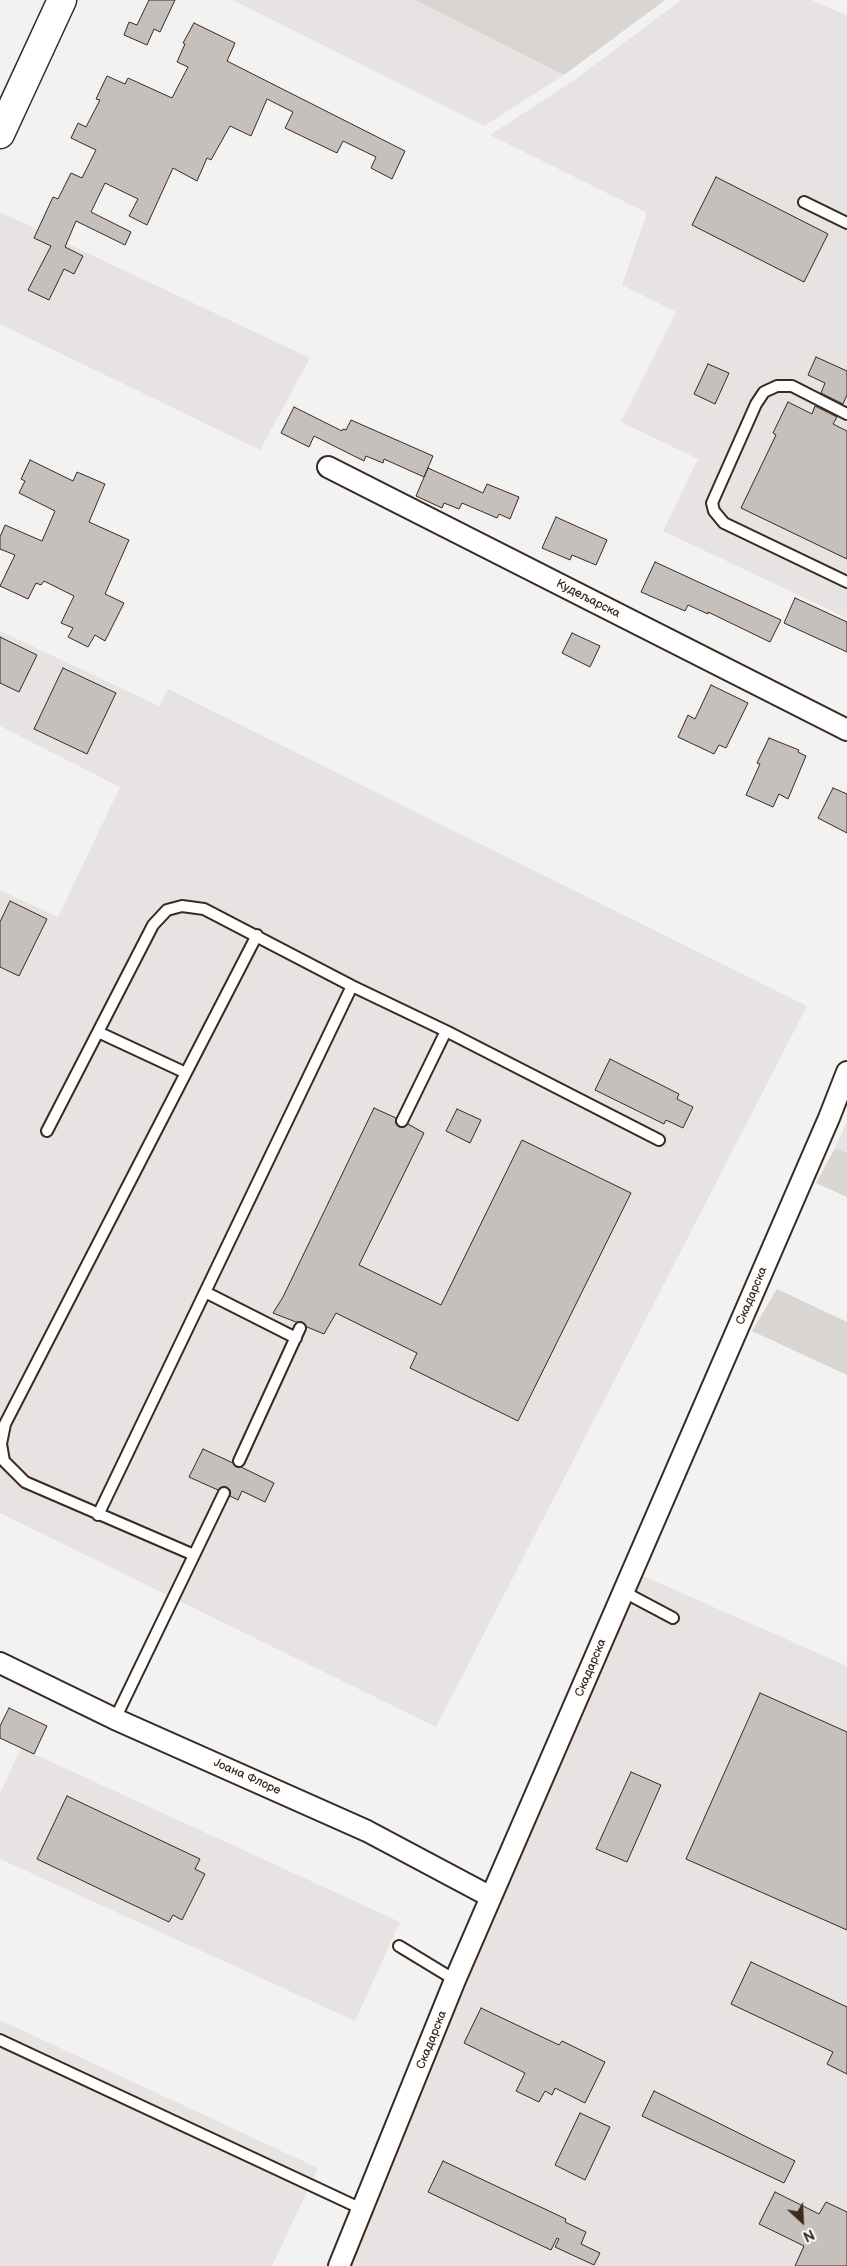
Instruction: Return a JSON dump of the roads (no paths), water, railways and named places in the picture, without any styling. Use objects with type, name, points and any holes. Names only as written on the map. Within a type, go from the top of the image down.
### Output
[{"type":"main road","points":[[0,134],[62,0]]},
{"type":"street","name":"Кудељарска","points":[[328,467],[847,730]]},
{"type":"street","name":"Скадарска","points":[[339,2266],[364,2210],[456,1980],[826,1127],[847,1072]]},
{"type":"street","name":"Јоана Флоре","points":[[0,1663],[116,1719],[367,1831],[491,1898]]},
{"type":"lane","points":[[804,202],[847,223]]},
{"type":"lane","points":[[847,414],[792,386],[777,386],[764,392],[756,404],[712,502],[714,511],[724,522],[847,582]]},
{"type":"lane","points":[[47,1131],[153,925],[167,910],[182,906],[204,909],[352,986],[446,1031],[659,1140]]},
{"type":"lane","points":[[194,1555],[25,1482],[4,1461],[1,1444],[5,1424],[257,935]]},
{"type":"lane","points":[[98,1515],[352,986]]},
{"type":"lane","points":[[402,1121],[446,1031]]},
{"type":"lane","points":[[98,1032],[186,1073]]},
{"type":"lane","points":[[205,1292],[296,1338]]},
{"type":"lane","points":[[239,1461],[300,1328]]},
{"type":"lane","points":[[116,1719],[224,1493]]},
{"type":"lane","points":[[624,1592],[673,1618]]},
{"type":"lane","points":[[399,1946],[456,1980]]},
{"type":"lane","points":[[0,2040],[364,2210]]}]
